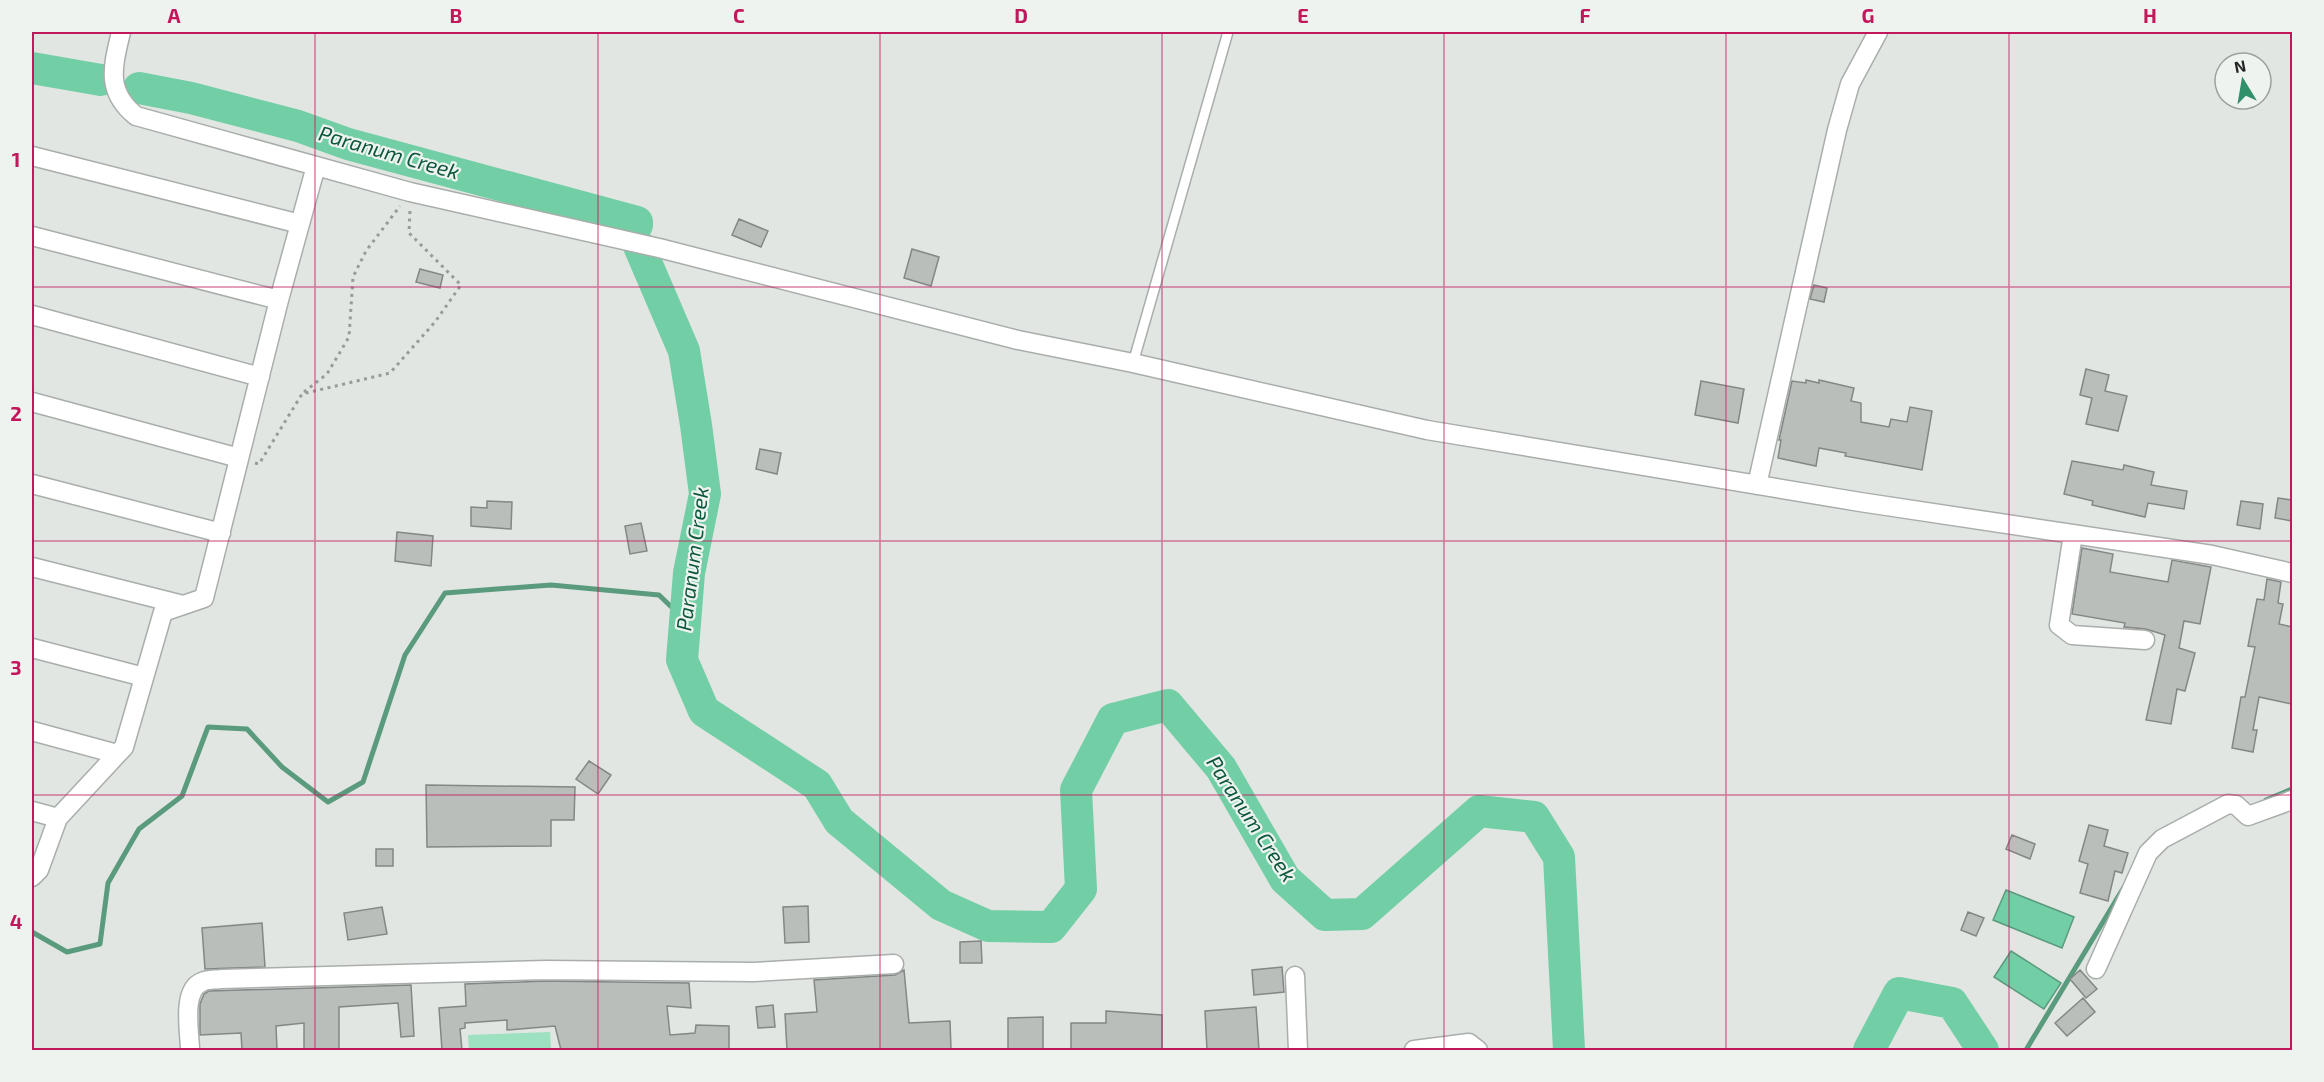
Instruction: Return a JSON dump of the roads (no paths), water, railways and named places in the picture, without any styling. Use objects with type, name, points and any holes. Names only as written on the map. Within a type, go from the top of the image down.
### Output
[{"type":"street","points":[[121,32],[113,67],[116,90],[123,106],[136,116],[410,192],[659,248],[1018,340],[1133,363],[1427,430],[1757,485],[2212,555],[2292,573]]},
{"type":"street","points":[[1757,485],[1837,130],[1850,84],[1878,32]]},
{"type":"street","points":[[32,156],[300,224]]},
{"type":"street","points":[[32,877],[39,870],[58,818],[124,747],[163,612],[204,598],[279,300],[316,166]]},
{"type":"street","points":[[32,236],[279,300]]},
{"type":"street","points":[[32,315],[261,377]]},
{"type":"street","points":[[32,402],[239,458]]},
{"type":"street","points":[[32,484],[221,533]]},
{"type":"street","points":[[2073,534],[2060,625],[2072,635],[2145,640]]},
{"type":"street","points":[[32,567],[183,605]]},
{"type":"street","points":[[32,648],[144,677]]},
{"type":"street","points":[[32,731],[117,754]]},
{"type":"street","points":[[2096,969],[2148,853],[2162,838],[2228,804],[2236,805],[2248,816],[2292,800]]},
{"type":"street","points":[[32,811],[58,818]]},
{"type":"street","points":[[190,1050],[190,998],[193,988],[202,982],[221,979],[546,970],[754,972],[894,964]]},
{"type":"street","points":[[1295,976],[1298,1050]]},
{"type":"street","points":[[1414,1050],[1469,1043],[1478,1050]]},
{"type":"lane","points":[[1133,363],[1228,32]]},
{"type":"waterway","name":"Paranum Creek","points":[[32,68],[101,80]]},
{"type":"waterway","name":"Paranum Creek","points":[[139,88],[191,98],[298,126],[348,144],[637,222],[637,225]]},
{"type":"waterway","name":"Paranum Creek","points":[[639,246],[684,351],[696,425],[705,494],[689,573],[682,660],[704,711],[817,785],[839,821],[941,905],[988,926],[1051,927],[1081,889],[1076,790],[1113,719],[1168,705],[1221,768],[1285,879],[1325,915],[1362,914],[1479,811],[1534,817],[1559,857],[1569,1050]]},
{"type":"waterway","points":[[32,932],[67,952],[100,944],[108,883],[139,829],[182,796],[208,727],[247,729],[282,767],[328,802],[363,782],[405,655],[445,593],[551,585],[659,595],[685,620]]},
{"type":"waterway","points":[[2266,800],[2292,789]]},
{"type":"waterway","points":[[2026,1050],[2124,887]]},
{"type":"waterway","name":"Paranum Creek","points":[[1869,1050],[1899,993],[1952,1003],[1983,1050]]}]
